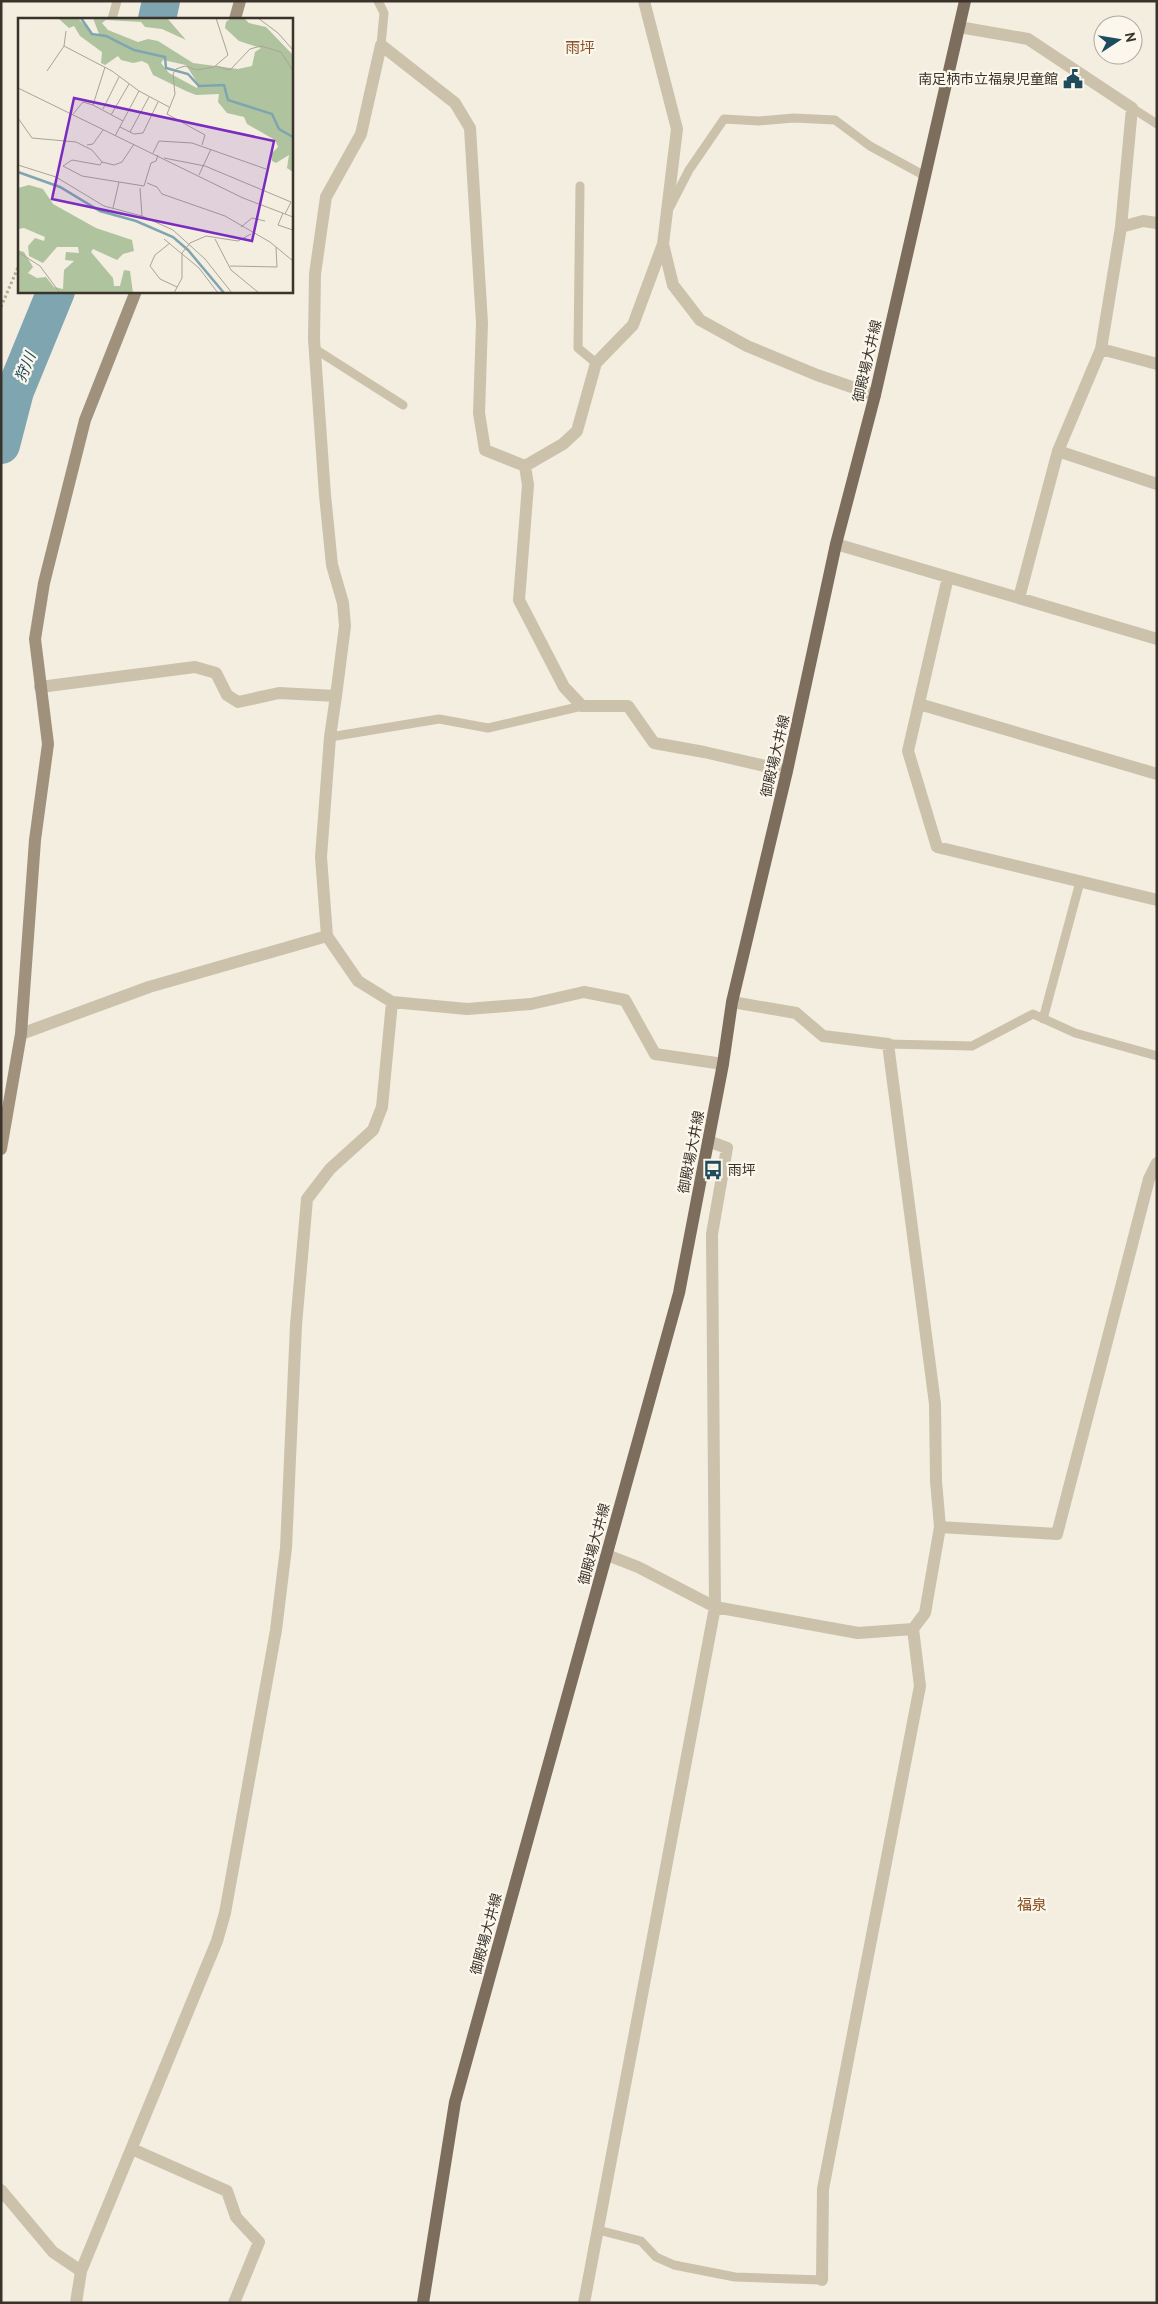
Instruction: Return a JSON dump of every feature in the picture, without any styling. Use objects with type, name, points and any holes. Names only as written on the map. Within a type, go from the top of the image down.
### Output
[{"type":"main road","name":"御殿場大井線","points":[[423,2303],[455,2102],[679,1293],[723,1064],[732,1002],[787,772],[836,544],[875,395],[964,1]]},
{"type":"street","points":[[235,18],[240,1]]},
{"type":"street","points":[[525,466],[562,444],[577,431],[596,363],[633,325],[663,244],[677,129],[644,1]]},
{"type":"street","points":[[959,27],[1028,39],[1132,108],[1121,227],[1101,349],[1058,451],[1019,598]]},
{"type":"street","points":[[525,466],[486,450],[479,413],[482,323],[470,128],[455,103],[381,45],[361,134],[326,197],[315,274],[315,349],[332,565],[343,603],[345,626],[330,736],[321,857],[327,936],[358,981],[392,1002],[467,1009],[531,1004],[584,992],[625,1000],[655,1054],[723,1064]]},
{"type":"street","points":[[1121,227],[1143,221],[1157,223]]},
{"type":"street","points":[[663,244],[673,285],[700,320],[747,346],[818,375],[875,395]]},
{"type":"street","points":[[1,1149],[21,1034],[35,840],[48,744],[35,639],[44,584],[61,508],[85,420],[136,292]]},
{"type":"street","points":[[1101,349],[1157,364]]},
{"type":"street","points":[[1058,451],[1157,484]]},
{"type":"street","points":[[525,466],[528,484],[519,600],[564,687],[582,706],[628,706],[654,743],[704,752],[787,772]]},
{"type":"street","points":[[836,544],[1157,639]]},
{"type":"street","points":[[948,577],[908,751],[937,847],[1157,900]]},
{"type":"street","points":[[40,687],[195,667],[216,674],[227,695],[238,702],[279,693],[336,696]]},
{"type":"street","points":[[919,704],[1157,774]]},
{"type":"street","points":[[21,1034],[149,987],[327,936]]},
{"type":"street","points":[[76,2303],[82,2271],[217,1941],[225,1913],[276,1630],[286,1548],[296,1325],[307,1199],[330,1169],[373,1130],[382,1107],[392,1002]]},
{"type":"street","points":[[732,1002],[796,1013],[823,1036],[888,1044],[936,1404],[936,1481],[940,1527],[925,1614],[913,1629],[920,1686],[823,2189],[822,2280]]},
{"type":"street","points":[[584,2303],[715,1607],[712,1234],[727,1148],[708,1141]]},
{"type":"street","points":[[940,1527],[1057,1534],[1149,1179],[1157,1163]]},
{"type":"street","points":[[607,1555],[638,1567],[715,1607],[858,1632],[913,1629]]},
{"type":"street","points":[[132,2149],[227,2191],[236,2217],[259,2242],[234,2303]]},
{"type":"street","points":[[1,2190],[53,2252],[82,2271]]},
{"type":"lane","points":[[112,18],[117,1]]},
{"type":"lane","points":[[378,1],[384,13],[381,45]]},
{"type":"lane","points":[[1132,108],[1157,124]]},
{"type":"lane","points":[[667,213],[688,170],[724,119],[758,121],[794,118],[835,120],[870,146],[925,176]]},
{"type":"lane","points":[[580,186],[578,348],[596,363]]},
{"type":"lane","points":[[315,349],[403,405]]},
{"type":"lane","points":[[330,736],[439,720],[488,728],[582,706]]},
{"type":"lane","points":[[1043,1018],[1080,882]]},
{"type":"lane","points":[[888,1044],[972,1046],[1033,1014],[1075,1033],[1157,1056]]},
{"type":"lane","points":[[598,2230],[641,2241],[656,2257],[674,2265],[735,2276],[822,2280]]},
{"type":"path","points":[[1,307],[18,267]]},
{"type":"waterway","name":"狩川","points":[[157,18],[161,1]]},
{"type":"waterway","name":"狩川","points":[[1,445],[15,391],[56,292]]},
{"type":"place","name":"南足柄市立福泉児童館","points":[[1073,79]]},
{"type":"place","name":"雨坪","points":[[713,1170]]},
{"type":"district","name":"雨坪","points":[[580,47]]},
{"type":"district","name":"福泉","points":[[1032,1904]]}]
